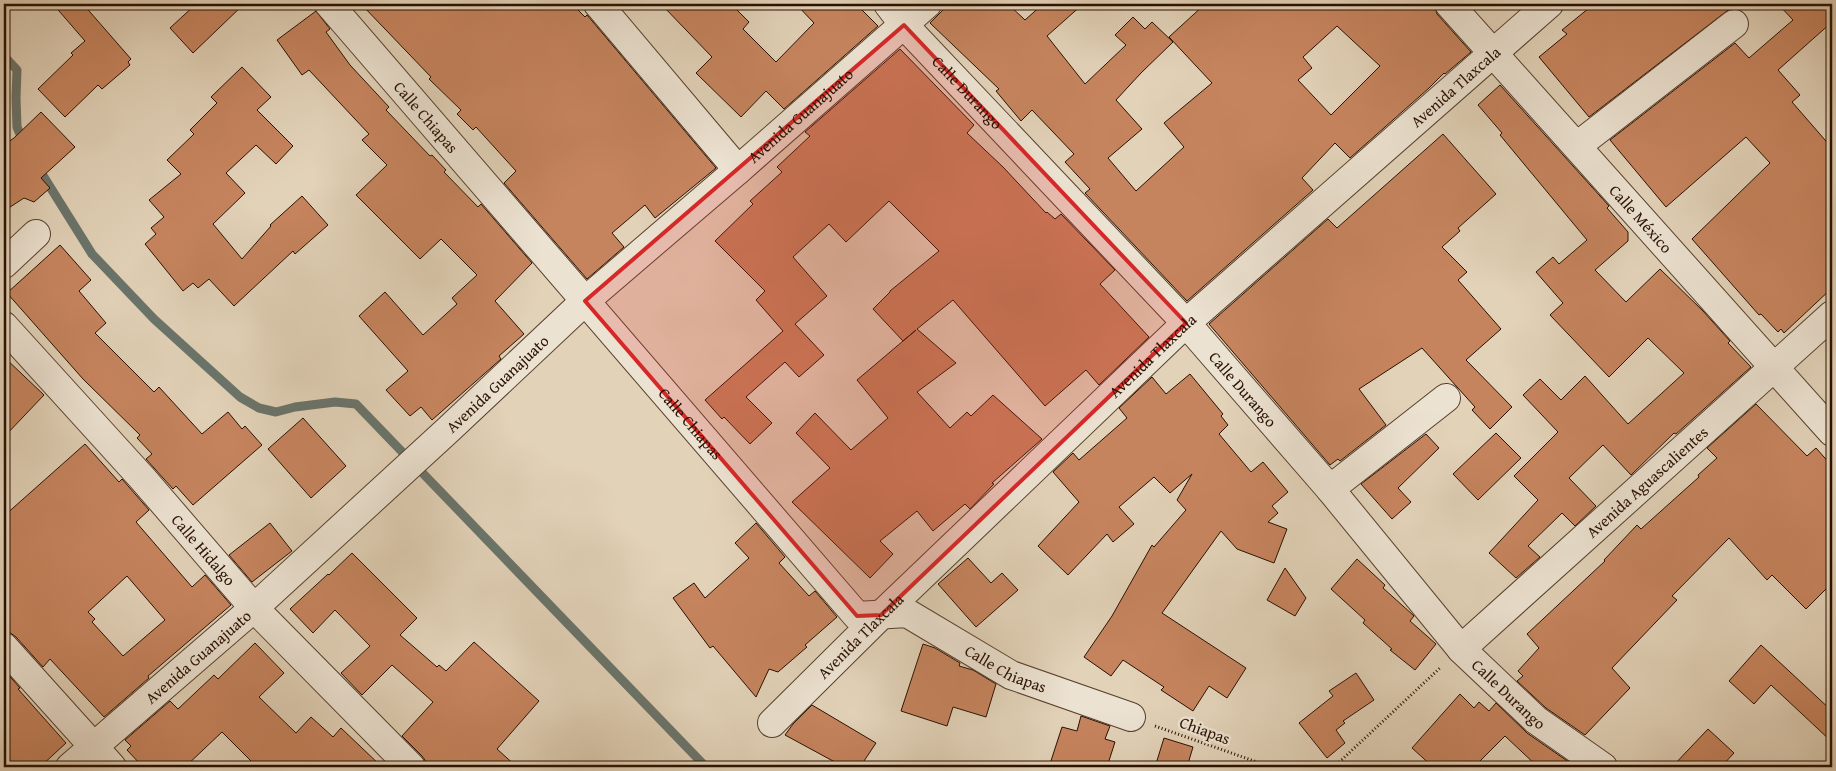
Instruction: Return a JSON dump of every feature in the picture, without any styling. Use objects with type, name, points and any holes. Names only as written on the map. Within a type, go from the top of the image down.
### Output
[{"type":"street","name":"Calle Chiapas","points":[[329,4],[857,616],[907,613],[1011,675],[1131,717]]},
{"type":"street","points":[[598,4],[738,170]]},
{"type":"street","name":"Avenida Guanajuato","points":[[70,767],[254,608],[585,301],[738,170],[896,14],[927,4]]},
{"type":"street","name":"Calle México","points":[[1450,4],[1832,432]]},
{"type":"street","name":"Avenida Tlaxcala","points":[[772,723],[881,615],[1186,323],[1549,4]]},
{"type":"street","name":"Calle Durango","points":[[896,14],[1186,323],[1330,489],[1461,649],[1536,720],[1603,767]]},
{"type":"street","points":[[1577,146],[1734,24]]},
{"type":"street","points":[[4,264],[36,234]]},
{"type":"street","name":"Avenida Aguascalientes","points":[[1461,649],[1773,366],[1832,315]]},
{"type":"street","name":"Calle Hidalgo","points":[[4,326],[142,479],[254,608],[411,767]]},
{"type":"street","points":[[1330,489],[1446,398]]},
{"type":"street","points":[[4,647],[112,767]]},
{"type":"path","points":[[1334,767],[1424,682]]},
{"type":"path","name":"Chiapas","points":[[1131,717],[1271,767]]},
{"type":"highlighted area","points":[[904,25],[1186,323],[881,615],[857,616],[585,301]]},
{"type":"building","points":[[53,4],[83,4],[131,59],[128,62],[130,65],[102,89],[98,85],[65,117],[38,89],[73,55],[71,53],[85,41]]},
{"type":"building","points":[[196,4],[244,4],[193,53],[170,28]]},
{"type":"building","points":[[361,4],[572,4],[585,17],[587,15],[716,168],[655,218],[645,205],[612,233],[624,247],[587,279],[504,183],[516,171],[476,127],[473,130],[457,114],[461,110],[429,79],[431,77]]},
{"type":"building","points":[[661,4],[731,4],[749,22],[743,29],[776,62],[814,23],[796,4],[856,4],[878,26],[784,109],[766,91],[741,117],[696,73],[712,57]]},
{"type":"building","points":[[949,4],[1008,4],[1025,20],[1043,4],[1083,4],[1047,36],[1085,84],[1126,45],[1115,35],[1133,17],[1145,29],[1152,22],[1173,42],[1116,100],[1142,129],[1108,158],[1136,191],[1184,147],[1164,123],[1212,83],[1169,37],[1205,4],[1434,4],[1437,14],[1471,52],[1444,73],[1350,158],[1335,143],[1302,178],[1313,190],[1187,301],[1085,193],[1090,189],[1065,162],[1074,154],[1032,110],[1021,121],[996,91],[999,89],[930,23]],"holes":[[[1337,26],[1380,66],[1331,115],[1298,80],[1312,68],[1303,57]]]},
{"type":"building","points":[[1594,4],[1736,4],[1589,117],[1539,57],[1567,34],[1562,30]]},
{"type":"building","points":[[1778,4],[1832,4],[1832,22],[1778,70],[1800,95],[1792,102],[1832,148],[1832,288],[1784,333],[1781,329],[1778,332],[1761,314],[1759,315],[1692,239],[1770,163],[1746,137],[1666,207],[1610,140],[1735,43],[1749,58],[1793,20]]},
{"type":"building","points":[[316,11],[330,29],[326,32],[350,65],[389,107],[386,110],[430,156],[432,155],[446,170],[444,172],[478,207],[481,204],[532,263],[495,301],[524,334],[499,356],[501,359],[432,420],[421,407],[410,416],[386,390],[408,371],[359,316],[385,292],[423,335],[457,304],[452,298],[477,275],[441,239],[420,259],[356,195],[387,165],[362,140],[369,134],[309,70],[302,75],[277,40]]},
{"type":"building","points":[[900,49],[974,125],[967,133],[1003,167],[1046,213],[1055,219],[1061,214],[1115,270],[1100,284],[1149,337],[1099,385],[1086,370],[1045,406],[953,300],[917,329],[956,363],[917,392],[950,428],[967,412],[971,416],[993,395],[1042,439],[992,483],[994,484],[970,509],[965,504],[933,531],[917,511],[880,541],[893,554],[870,578],[792,502],[830,468],[796,433],[815,413],[851,450],[888,418],[857,380],[916,330],[903,341],[873,309],[890,291],[939,251],[889,201],[846,242],[829,224],[793,257],[827,296],[795,324],[824,355],[799,377],[785,362],[746,397],[772,423],[750,444],[724,417],[722,419],[705,400],[783,331],[756,300],[765,291],[715,241],[753,204],[750,201],[782,172],[777,167],[810,136],[805,132]]},
{"type":"building","points":[[242,67],[271,97],[257,110],[293,146],[276,164],[256,145],[226,173],[245,193],[213,224],[242,259],[270,225],[302,196],[328,225],[295,254],[293,251],[234,306],[209,279],[198,288],[193,283],[183,291],[145,244],[156,234],[151,228],[164,217],[149,200],[181,174],[167,160],[194,134],[190,130],[217,103],[211,97]]},
{"type":"building","points":[[1500,85],[1609,206],[1607,208],[1628,232],[1628,241],[1595,270],[1626,302],[1660,269],[1703,311],[1730,341],[1728,343],[1751,367],[1676,434],[1674,433],[1631,475],[1603,445],[1569,478],[1596,506],[1575,526],[1562,513],[1528,546],[1540,557],[1516,578],[1489,553],[1538,500],[1514,476],[1558,432],[1523,395],[1540,379],[1561,400],[1585,376],[1628,424],[1684,373],[1648,338],[1609,377],[1550,315],[1563,303],[1536,272],[1553,257],[1559,264],[1587,240],[1500,135],[1502,133],[1478,105]]},
{"type":"building","points":[[41,112],[75,147],[41,178],[50,188],[34,202],[24,198],[4,211],[4,145]]},
{"type":"building","points":[[1443,134],[1496,194],[1458,228],[1460,231],[1442,247],[1467,272],[1458,280],[1501,329],[1466,360],[1512,407],[1490,429],[1472,410],[1475,407],[1422,348],[1359,389],[1386,425],[1340,461],[1338,459],[1330,465],[1209,324],[1328,219],[1337,228]]},
{"type":"building","points":[[60,245],[91,280],[79,291],[106,323],[95,333],[154,392],[159,387],[202,434],[228,412],[242,429],[245,426],[262,445],[193,505],[176,486],[173,489],[146,459],[152,454],[137,438],[140,435],[83,379],[7,293]]},
{"type":"building","points":[[4,357],[44,395],[4,437]]},
{"type":"building","points":[[1190,374],[1223,414],[1221,416],[1228,425],[1219,434],[1251,472],[1263,462],[1288,492],[1272,506],[1278,513],[1268,522],[1287,529],[1274,563],[1237,549],[1221,531],[1162,613],[1246,668],[1227,698],[1209,686],[1193,711],[1161,690],[1164,687],[1123,660],[1111,676],[1084,657],[1112,616],[1152,545],[1154,547],[1186,510],[1177,500],[1192,474],[1170,493],[1154,477],[1119,507],[1134,524],[1113,542],[1107,534],[1068,575],[1038,546],[1079,502],[1053,472],[1073,453],[1079,460],[1127,418],[1119,408],[1152,377],[1166,394]]},
{"type":"building","points":[[1756,404],[1807,456],[1816,448],[1832,466],[1832,583],[1806,609],[1772,575],[1767,580],[1729,538],[1672,596],[1677,600],[1612,668],[1630,688],[1585,735],[1546,708],[1517,681],[1523,676],[1518,671],[1539,648],[1527,634],[1605,561],[1637,525],[1641,529],[1699,477],[1698,475],[1717,458],[1707,448]]},
{"type":"building","points":[[303,418],[346,466],[311,498],[268,449]]},
{"type":"building","points":[[1496,433],[1521,458],[1478,500],[1453,474]]},
{"type":"building","points":[[1426,434],[1439,448],[1398,488],[1411,502],[1392,519],[1361,484]]},
{"type":"building","points":[[85,444],[119,482],[122,479],[149,510],[136,522],[192,587],[205,575],[231,605],[148,676],[149,678],[104,717],[50,659],[43,667],[16,637],[9,632],[4,632],[4,516]],"holes":[[[127,576],[165,620],[123,656],[92,622],[95,619],[88,612]]]},
{"type":"building","points":[[270,523],[292,551],[252,582],[229,555]]},
{"type":"building","points":[[756,523],[785,557],[779,563],[809,596],[815,591],[837,617],[778,672],[769,669],[756,697],[713,646],[710,648],[673,598],[694,583],[705,598],[749,558],[735,543]]},
{"type":"building","points":[[352,553],[417,618],[400,635],[437,667],[439,665],[446,671],[474,642],[539,701],[497,749],[517,767],[430,767],[402,736],[433,702],[392,665],[362,695],[341,673],[370,646],[335,610],[313,633],[290,609]]},
{"type":"building","points":[[968,558],[991,583],[1002,573],[1018,590],[976,627],[938,584]]},
{"type":"building","points":[[1357,559],[1385,585],[1383,588],[1414,616],[1410,621],[1436,644],[1415,670],[1390,650],[1392,649],[1363,623],[1365,620],[1331,589]]},
{"type":"building","points":[[1285,568],[1306,598],[1295,616],[1267,600]]},
{"type":"building","points":[[255,643],[284,673],[259,697],[296,733],[311,717],[333,737],[341,728],[382,767],[257,767],[222,732],[185,767],[143,767],[127,750],[131,746],[125,740],[170,701],[178,709],[214,675],[218,679]]},
{"type":"building","points":[[923,644],[935,648],[960,663],[959,666],[973,670],[996,684],[986,717],[953,707],[947,726],[901,711]]},
{"type":"building","points":[[1761,645],[1832,711],[1832,742],[1771,685],[1754,704],[1729,681]]},
{"type":"building","points":[[4,670],[20,688],[18,689],[66,743],[40,767],[4,767]]},
{"type":"building","points":[[1356,673],[1374,700],[1343,721],[1345,723],[1336,730],[1345,743],[1327,758],[1299,723],[1333,696],[1329,691]]},
{"type":"building","points":[[1460,694],[1474,708],[1479,702],[1489,711],[1496,703],[1527,733],[1576,767],[1538,767],[1505,736],[1474,767],[1433,767],[1412,748]]},
{"type":"building","points":[[812,705],[876,743],[860,767],[844,767],[785,735]]},
{"type":"building","points":[[1081,716],[1110,726],[1105,739],[1115,742],[1107,767],[1049,767],[1062,727],[1077,731]]},
{"type":"building","points":[[1708,729],[1734,753],[1721,767],[1672,767]]},
{"type":"building","points":[[1164,738],[1193,747],[1187,767],[1155,767]]},
{"type":"waterway","points":[[4,56],[17,70],[17,127],[24,144]]},
{"type":"waterway","points":[[37,166],[92,254],[154,319],[240,397],[259,408],[276,412],[295,407],[335,402],[356,404],[706,767]]}]
